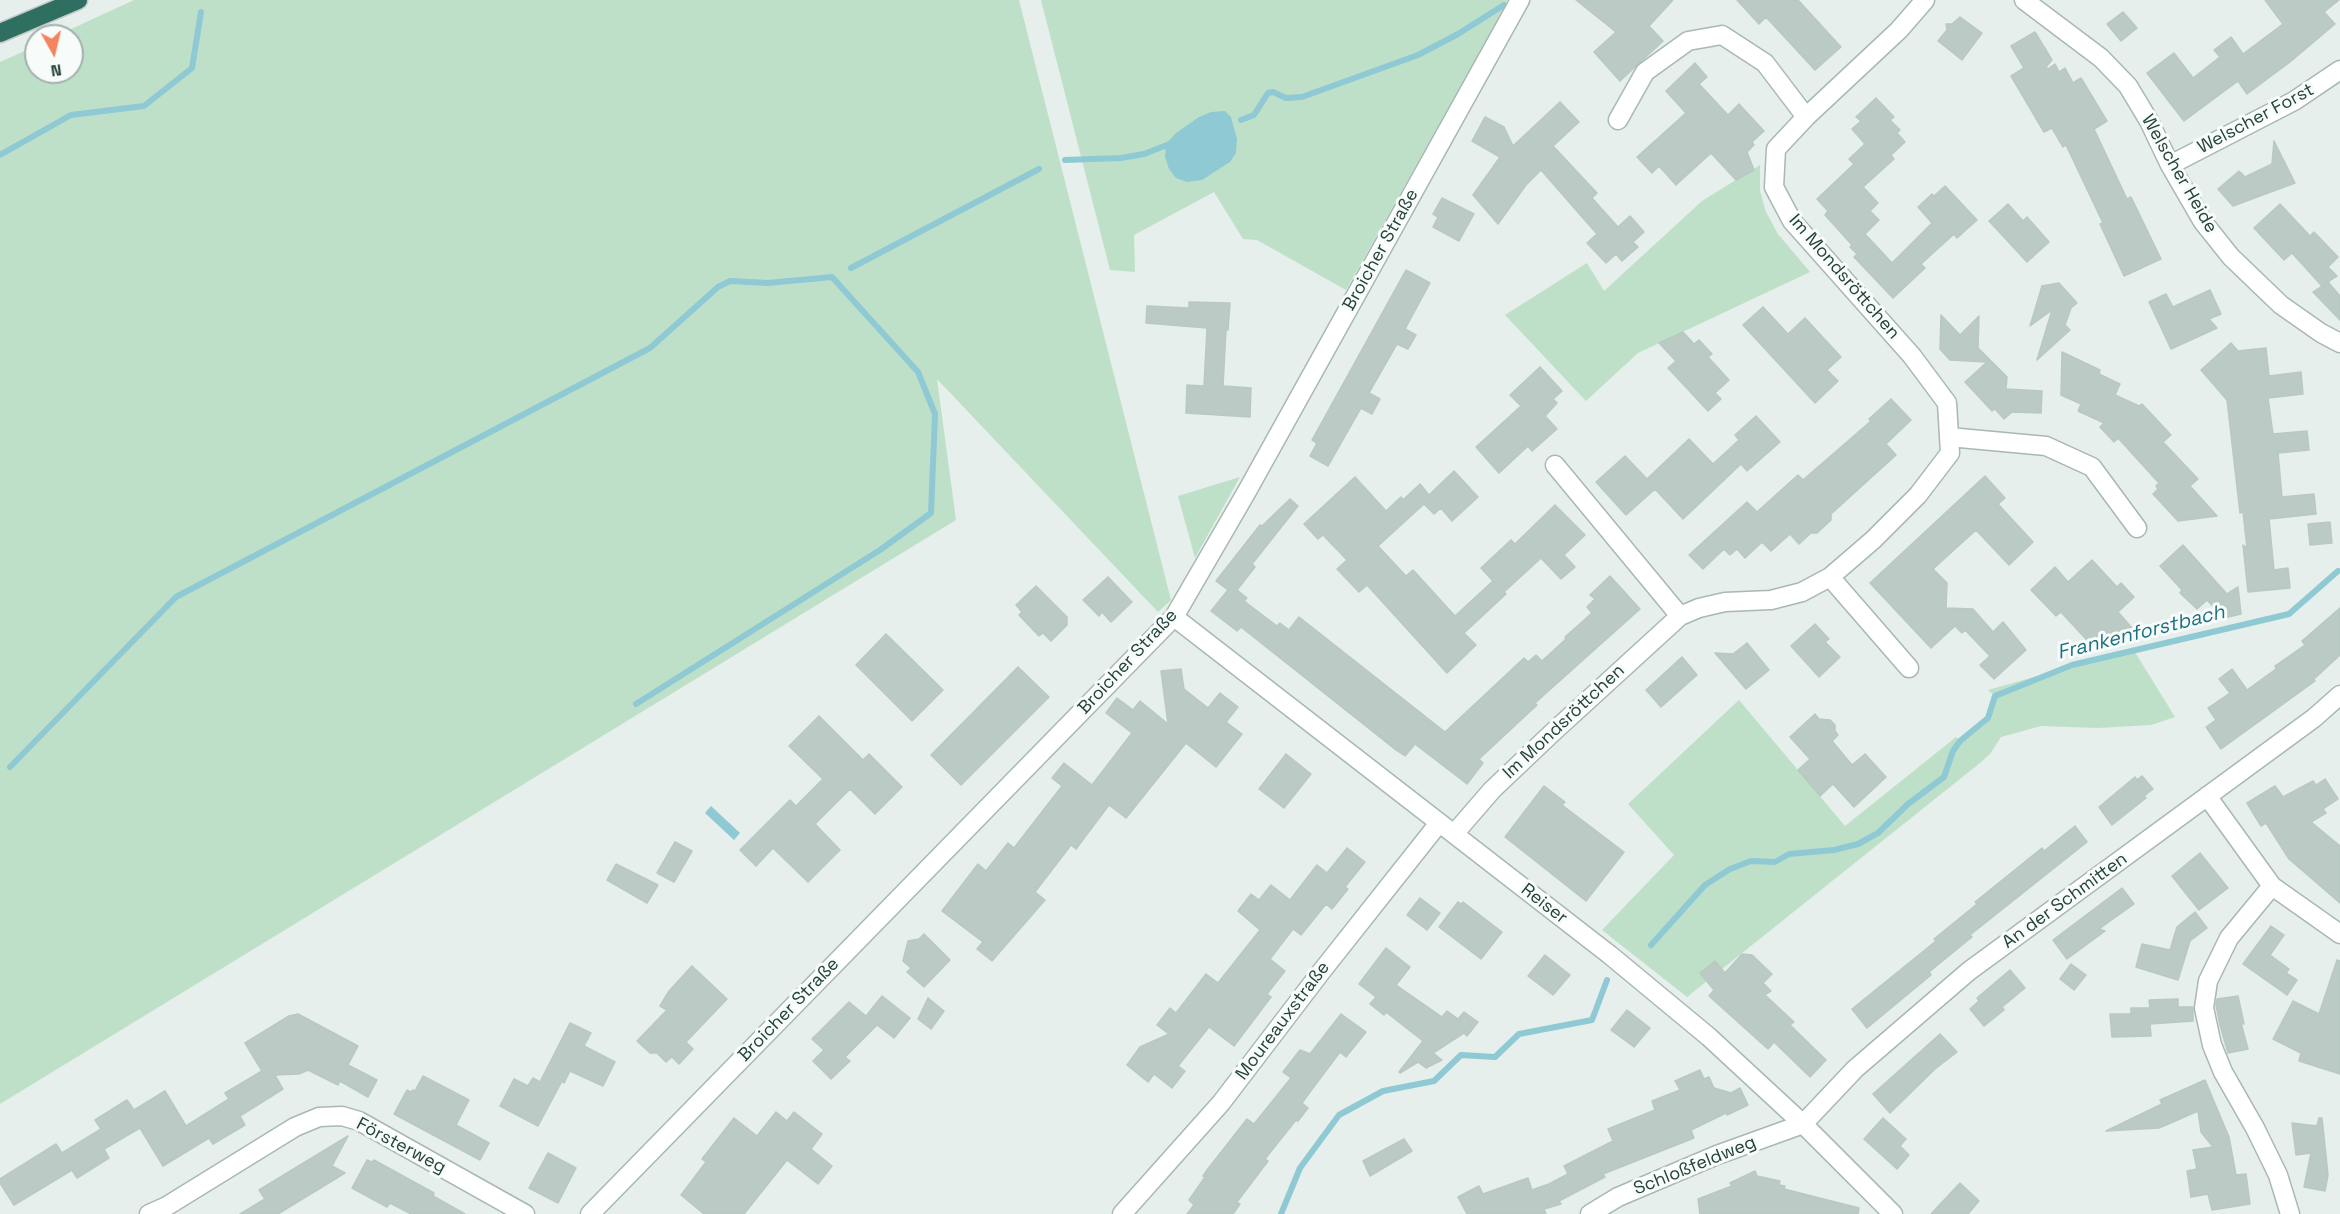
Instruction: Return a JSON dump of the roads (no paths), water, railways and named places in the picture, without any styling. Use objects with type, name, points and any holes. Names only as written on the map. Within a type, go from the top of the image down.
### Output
[{"type":"highway","points":[[0,33],[78,0]]},
{"type":"street","name":"Broicher Straße","points":[[590,1214],[1174,617],[1520,0]]},
{"type":"street","name":"Im Mondsröttchen","points":[[1454,834],[1492,790],[1680,616],[1699,608],[1725,602],[1771,600],[1802,592],[1830,577],[1873,540],[1918,495],[1950,453],[1947,403],[1912,356],[1792,221],[1774,187],[1776,148],[1899,30],[1925,0]]},
{"type":"street","name":"Welscher Heide","points":[[2024,0],[2101,58],[2128,86],[2203,222],[2231,257],[2281,305],[2321,333],[2340,343]]},
{"type":"street","points":[[1618,120],[1645,72],[1688,41],[1722,35],[1765,63],[1806,117]]},
{"type":"street","name":"Welscher Forst","points":[[2170,165],[2294,101],[2340,70]]},
{"type":"street","points":[[1949,437],[2046,446],[2092,467],[2137,528]]},
{"type":"street","points":[[1555,465],[1680,616]]},
{"type":"street","points":[[1830,577],[1909,668]]},
{"type":"street","name":"Reiser","points":[[1174,617],[1610,955],[1700,1030],[1803,1124],[1893,1214]]},
{"type":"street","name":"An der Schmitten","points":[[1803,1124],[1855,1069],[1970,971],[2314,718],[2340,695]]},
{"type":"street","points":[[2207,796],[2272,886],[2340,934]]},
{"type":"street","name":"Moureauxstraße","points":[[1122,1214],[1221,1103],[1439,823]]},
{"type":"street","points":[[2272,886],[2229,938],[2208,981],[2204,1008],[2212,1045],[2223,1072],[2255,1128],[2278,1175],[2290,1214]]},
{"type":"street","name":"Försterweg","points":[[149,1214],[167,1206],[295,1128],[319,1117],[342,1116],[359,1121],[525,1214]]},
{"type":"street","name":"Schloßfeldweg","points":[[1590,1214],[1617,1197],[1803,1124]]},
{"type":"water","points":[[1225,111],[1231,117],[1237,139],[1236,153],[1230,162],[1202,180],[1187,182],[1176,178],[1169,169],[1165,157],[1166,144],[1176,133],[1199,117],[1211,112]]},
{"type":"water","points":[[711,806],[740,833],[734,840],[705,813]]},
{"type":"waterway","points":[[1241,120],[1254,115],[1268,93],[1273,92],[1286,98],[1302,97],[1418,55],[1458,34],[1504,5]]},
{"type":"waterway","points":[[0,155],[71,115],[144,106],[192,68],[201,12]]},
{"type":"waterway","points":[[1065,160],[1121,158],[1144,154],[1172,143]]},
{"type":"waterway","points":[[851,268],[1039,169]]},
{"type":"waterway","points":[[10,767],[176,597],[650,348],[718,287],[730,281],[768,283],[832,277],[918,372],[935,414],[931,513],[880,550],[636,704]]},
{"type":"waterway","name":"Frankenforstbach","points":[[1651,945],[1705,885],[1730,869],[1751,861],[1775,862],[1789,854],[1834,850],[1858,844],[1878,833],[1908,804],[1944,777],[1953,751],[1960,741],[1988,718],[1995,696],[2072,665],[2289,614],[2338,571]]},
{"type":"waterway","name":"Frankenforstbach","points":[[1281,1214],[1300,1168],[1339,1115],[1383,1091],[1434,1081],[1461,1055],[1495,1057],[1519,1034],[1592,1020],[1607,980]]}]
